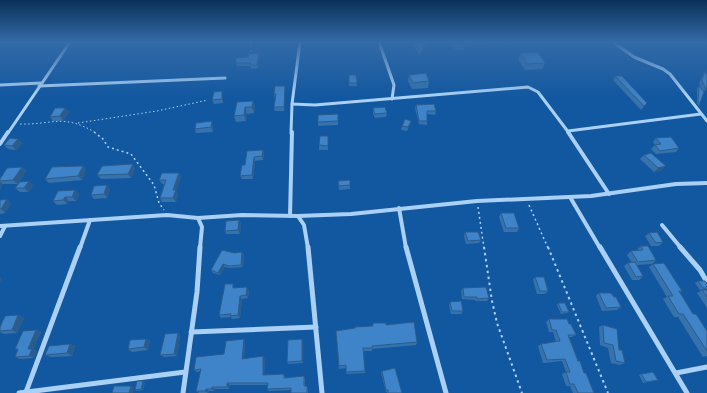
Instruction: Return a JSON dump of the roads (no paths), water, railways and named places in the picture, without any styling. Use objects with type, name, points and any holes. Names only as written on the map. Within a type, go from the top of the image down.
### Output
[{"type":"street","points":[[0,144],[38,86],[57,60]]},
{"type":"street","points":[[290,216],[292,104],[298,60]]},
{"type":"street","points":[[385,60],[394,85],[392,99]]},
{"type":"street","points":[[642,60],[663,69],[670,74],[707,121]]},
{"type":"street","points":[[38,86],[225,78]]},
{"type":"street","points":[[0,85],[41,83]]},
{"type":"street","points":[[292,104],[315,105],[528,87],[538,92],[568,131],[608,194]]},
{"type":"street","points":[[568,131],[701,114]]},
{"type":"street","points":[[0,236],[2,226],[167,215],[198,218],[242,215],[298,216],[351,214],[477,201],[527,200],[608,194],[676,184],[707,183]]},
{"type":"street","points":[[570,197],[687,393]]},
{"type":"street","points":[[398,208],[404,239],[446,393]]},
{"type":"street","points":[[298,216],[304,225],[310,258],[322,393]]},
{"type":"street","points":[[183,393],[197,292],[202,227],[198,218]]},
{"type":"street","points":[[90,220],[22,392],[185,372]]},
{"type":"street","points":[[662,225],[700,270],[707,282]]},
{"type":"street","points":[[191,332],[316,327]]},
{"type":"street","points":[[676,374],[707,367]]}]
